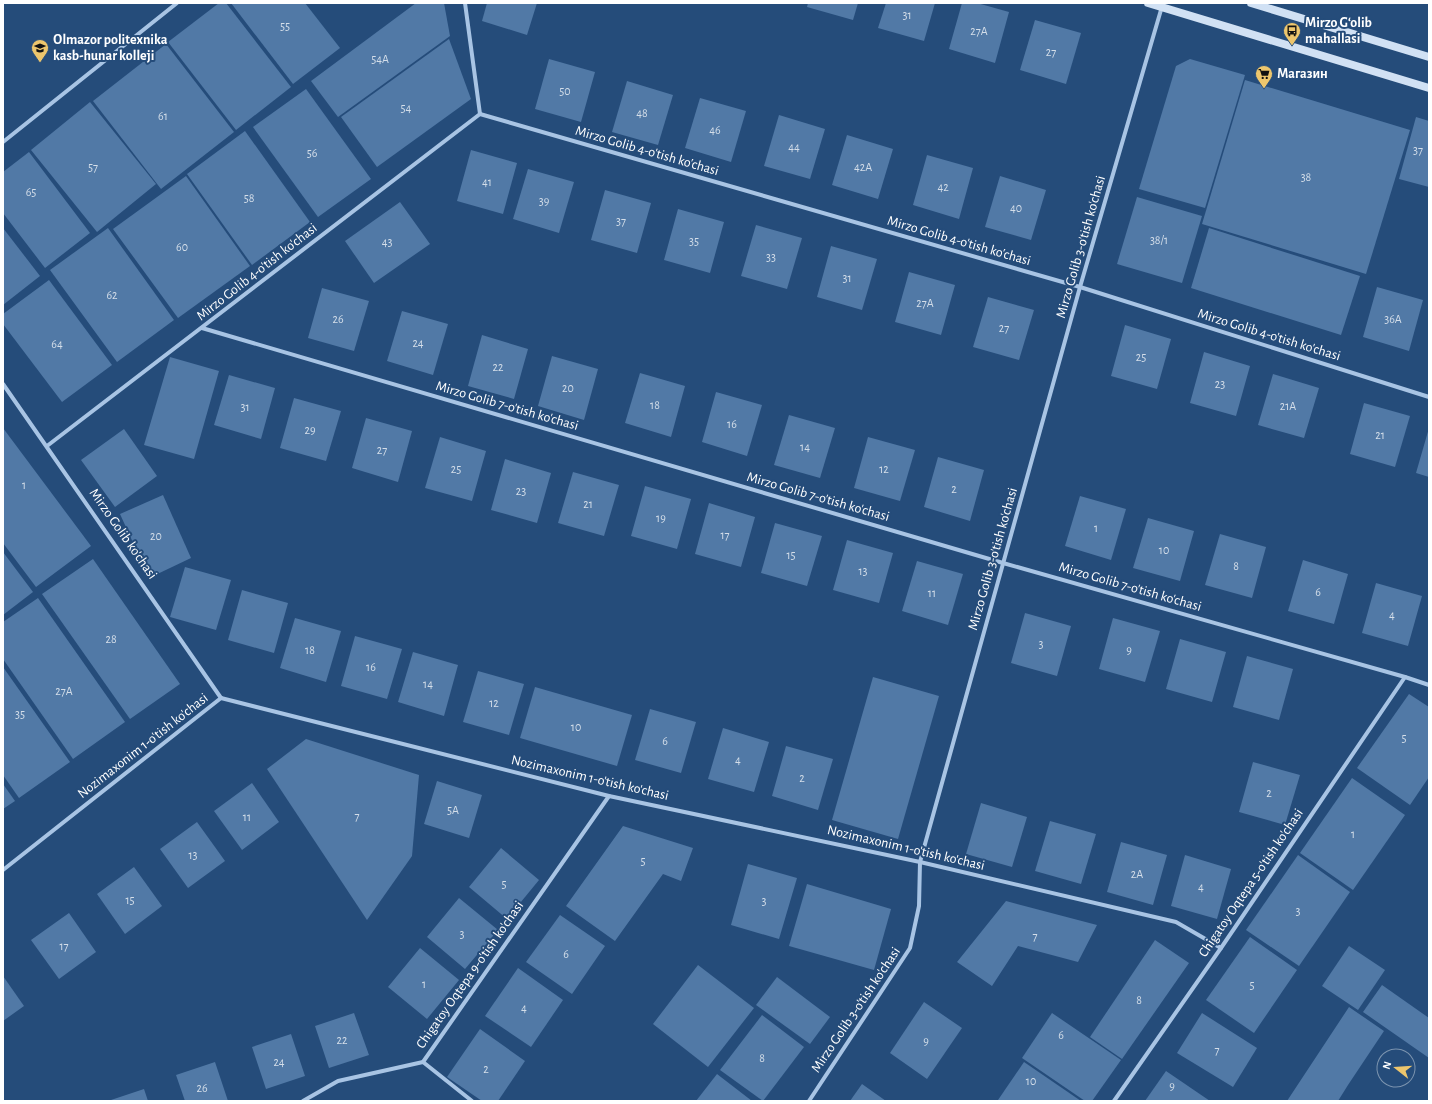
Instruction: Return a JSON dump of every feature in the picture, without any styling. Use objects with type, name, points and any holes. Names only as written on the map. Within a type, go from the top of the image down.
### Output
[{"type":"main road","points":[[1148,3],[1162,5],[1429,88]]},
{"type":"main road","points":[[1251,3],[1429,57]]},
{"type":"street","points":[[3,142],[177,3]]},
{"type":"street","points":[[465,3],[480,114]]},
{"type":"street","name":"Mirzo Golib 3-o'tish ko'chasi","points":[[809,1101],[910,948],[918,906],[920,862],[1080,287],[1162,5]]},
{"type":"street","name":"Mirzo Golib 4-o'tish ko'chasi","points":[[47,446],[480,114],[1080,287],[1429,397]]},
{"type":"street","name":"Mirzo Golib 7-o'tish ko'chasi","points":[[202,328],[1003,563],[1404,677],[1429,686]]},
{"type":"street","name":"Mirzo Golib ko'chasi","points":[[3,384],[221,698]]},
{"type":"street","name":"Chigatoy Oqtepa 5-o'tish ko'chasi","points":[[1114,1101],[1221,948],[1404,677]]},
{"type":"street","name":"Nozimaxonim 1-o'tish ko'chasi","points":[[3,870],[221,698],[609,796],[920,862],[1176,922],[1221,948]]},
{"type":"street","name":"Chigatoy Oqtepa 9-o'tish ko'chasi","points":[[303,1101],[338,1081],[423,1062],[609,796]]},
{"type":"street","points":[[423,1062],[472,1101]]},
{"type":"building","points":[[219,3],[226,3],[291,87],[236,130],[168,42]]},
{"type":"building","points":[[231,3],[305,3],[340,48],[293,84]]},
{"type":"building","points":[[416,3],[444,3],[450,36],[338,117],[311,81]]},
{"type":"building","points":[[487,3],[537,3],[527,35],[482,21]]},
{"type":"building","points":[[808,3],[858,3],[853,20],[807,7]]},
{"type":"building","points":[[886,3],[935,3],[924,41],[878,28]]},
{"type":"building","points":[[962,3],[977,3],[1009,12],[995,63],[949,49]]},
{"type":"building","points":[[1035,20],[1081,33],[1066,84],[1020,70]]},
{"type":"building","points":[[449,39],[471,99],[377,167],[341,117]]},
{"type":"building","points":[[166,44],[234,132],[161,189],[93,101]]},
{"type":"building","points":[[549,59],[595,72],[581,122],[535,109]]},
{"type":"building","points":[[1190,59],[1245,75],[1205,208],[1139,189],[1176,66]]},
{"type":"building","points":[[1245,80],[1410,130],[1366,274],[1202,224]]},
{"type":"building","points":[[627,81],[673,95],[658,145],[612,132]]},
{"type":"building","points":[[306,89],[371,179],[318,217],[253,127]]},
{"type":"building","points":[[700,98],[746,111],[731,162],[685,148]]},
{"type":"building","points":[[90,102],[156,184],[97,232],[31,150]]},
{"type":"building","points":[[779,115],[825,129],[810,179],[764,166]]},
{"type":"building","points":[[1416,117],[1429,121],[1429,187],[1399,179]]},
{"type":"building","points":[[245,131],[310,222],[252,265],[187,174]]},
{"type":"building","points":[[847,135],[893,149],[878,199],[832,185]]},
{"type":"building","points":[[471,150],[517,163],[503,214],[457,201]]},
{"type":"building","points":[[29,152],[90,233],[45,268],[3,213],[3,172]]},
{"type":"building","points":[[927,155],[973,168],[959,219],[913,205]]},
{"type":"building","points":[[528,169],[574,182],[559,233],[513,219]]},
{"type":"building","points":[[186,176],[250,266],[178,318],[113,229]]},
{"type":"building","points":[[1000,176],[1046,190],[1031,240],[985,227]]},
{"type":"building","points":[[605,190],[651,203],[637,253],[591,240]]},
{"type":"building","points":[[1137,197],[1202,216],[1182,283],[1117,264]]},
{"type":"building","points":[[400,202],[430,244],[374,283],[345,241]]},
{"type":"building","points":[[678,209],[724,222],[710,273],[664,260]]},
{"type":"building","points":[[756,225],[802,238],[787,289],[741,276]]},
{"type":"building","points":[[3,228],[40,276],[3,305]]},
{"type":"building","points":[[108,228],[174,320],[117,362],[50,270]]},
{"type":"building","points":[[1209,228],[1360,276],[1341,335],[1191,288]]},
{"type":"building","points":[[831,246],[877,259],[862,310],[817,297]]},
{"type":"building","points":[[909,272],[955,285],[941,335],[895,322]]},
{"type":"building","points":[[49,280],[112,365],[62,402],[3,324],[3,314]]},
{"type":"building","points":[[1377,287],[1423,300],[1409,351],[1363,337]]},
{"type":"building","points":[[322,288],[369,301],[354,351],[308,338]]},
{"type":"building","points":[[988,297],[1034,310],[1019,360],[973,347]]},
{"type":"building","points":[[402,311],[448,324],[433,375],[387,361]]},
{"type":"building","points":[[1125,325],[1171,339],[1157,389],[1111,376]]},
{"type":"building","points":[[482,335],[528,349],[514,399],[468,386]]},
{"type":"building","points":[[1204,352],[1250,366],[1236,416],[1190,403]]},
{"type":"building","points":[[552,356],[598,369],[584,420],[538,406]]},
{"type":"building","points":[[170,357],[219,371],[194,459],[144,445]]},
{"type":"building","points":[[640,373],[685,386],[671,437],[625,423]]},
{"type":"building","points":[[1273,374],[1319,388],[1304,438],[1258,425]]},
{"type":"building","points":[[229,375],[275,388],[261,439],[214,425]]},
{"type":"building","points":[[716,392],[762,405],[747,456],[702,442]]},
{"type":"building","points":[[294,398],[341,411],[326,461],[280,448]]},
{"type":"building","points":[[1364,403],[1410,416],[1395,467],[1350,454]]},
{"type":"building","points":[[789,415],[835,428],[820,478],[774,465]]},
{"type":"building","points":[[366,418],[412,431],[398,482],[352,468]]},
{"type":"building","points":[[3,428],[91,546],[36,587],[3,543]]},
{"type":"building","points":[[1429,428],[1429,477],[1416,473]]},
{"type":"building","points":[[124,429],[157,476],[115,507],[81,460]]},
{"type":"building","points":[[440,437],[486,451],[472,501],[425,488]]},
{"type":"building","points":[[868,437],[915,450],[900,501],[854,488]]},
{"type":"building","points":[[938,457],[984,470],[970,521],[924,507]]},
{"type":"building","points":[[505,459],[551,473],[537,523],[491,510]]},
{"type":"building","points":[[573,472],[619,485],[604,536],[558,523]]},
{"type":"building","points":[[645,486],[691,499],[677,549],[631,536]]},
{"type":"building","points":[[163,495],[191,558],[149,578],[120,514]]},
{"type":"building","points":[[1080,496],[1126,509],[1111,560],[1065,546]]},
{"type":"building","points":[[709,503],[755,517],[741,567],[695,554]]},
{"type":"building","points":[[1148,518],[1194,531],[1180,581],[1133,568]]},
{"type":"building","points":[[775,523],[822,536],[807,586],[761,573]]},
{"type":"building","points":[[1220,534],[1266,547],[1252,598],[1205,585]]},
{"type":"building","points":[[847,540],[893,553],[879,603],[833,590]]},
{"type":"building","points":[[3,552],[33,592],[3,615]]},
{"type":"building","points":[[93,559],[180,684],[130,719],[42,594]]},
{"type":"building","points":[[1303,560],[1348,574],[1334,624],[1288,611]]},
{"type":"building","points":[[917,561],[963,574],[948,625],[902,611]]},
{"type":"building","points":[[185,567],[231,580],[216,630],[170,617]]},
{"type":"building","points":[[1376,583],[1422,596],[1408,646],[1362,633]]},
{"type":"building","points":[[242,590],[288,603],[274,653],[228,640]]},
{"type":"building","points":[[38,598],[125,722],[73,759],[3,659],[3,622]]},
{"type":"building","points":[[1025,613],[1071,626],[1057,676],[1011,663]]},
{"type":"building","points":[[295,618],[341,631],[326,682],[280,668]]},
{"type":"building","points":[[1113,618],[1160,631],[1145,682],[1099,669]]},
{"type":"building","points":[[355,636],[402,649],[387,699],[341,686]]},
{"type":"building","points":[[1180,639],[1226,652],[1212,702],[1166,689]]},
{"type":"building","points":[[413,652],[458,665],[444,716],[398,702]]},
{"type":"building","points":[[1247,656],[1293,669],[1279,720],[1233,707]]},
{"type":"building","points":[[3,667],[70,762],[19,798],[3,775]]},
{"type":"building","points":[[478,671],[524,684],[509,735],[463,722]]},
{"type":"building","points":[[873,677],[939,696],[898,839],[832,820]]},
{"type":"building","points":[[535,687],[632,715],[617,766],[520,738]]},
{"type":"building","points":[[1409,694],[1429,707],[1429,777],[1410,805],[1357,768]]},
{"type":"building","points":[[650,709],[696,722],[681,773],[635,760]]},
{"type":"building","points":[[723,728],[769,742],[754,792],[708,779]]},
{"type":"building","points":[[306,739],[419,775],[412,856],[367,920],[267,769]]},
{"type":"building","points":[[786,746],[833,759],[818,810],[772,796]]},
{"type":"building","points":[[1253,762],[1300,775],[1285,825],[1239,812]]},
{"type":"building","points":[[1352,778],[1405,815],[1353,890],[1300,853]]},
{"type":"building","points":[[437,781],[482,795],[469,838],[424,824]]},
{"type":"building","points":[[252,783],[279,822],[242,850],[214,811]]},
{"type":"building","points":[[3,784],[15,801],[3,809]]},
{"type":"building","points":[[981,803],[1027,817],[1012,867],[966,854]]},
{"type":"building","points":[[1050,821],[1096,834],[1081,884],[1035,871]]},
{"type":"building","points":[[197,822],[225,861],[188,888],[160,849]]},
{"type":"building","points":[[623,826],[693,848],[681,881],[663,874],[615,941],[566,906]]},
{"type":"building","points":[[1121,842],[1167,855],[1153,905],[1107,892]]},
{"type":"building","points":[[501,848],[539,880],[507,919],[469,887]]},
{"type":"building","points":[[1185,855],[1231,869],[1217,919],[1171,906]]},
{"type":"building","points":[[1298,855],[1350,892],[1299,966],[1246,930]]},
{"type":"building","points":[[748,864],[797,878],[779,939],[731,925]]},
{"type":"building","points":[[134,867],[162,906],[125,934],[97,894]]},
{"type":"building","points":[[807,884],[891,909],[874,970],[789,946]]},
{"type":"building","points":[[459,898],[498,930],[465,969],[427,937]]},
{"type":"building","points":[[1006,901],[1097,925],[1078,962],[1018,946],[992,986],[957,962]]},
{"type":"building","points":[[69,913],[96,952],[59,979],[31,940]]},
{"type":"building","points":[[560,915],[605,946],[572,994],[526,962]]},
{"type":"building","points":[[1250,937],[1297,970],[1254,1033],[1206,1000]]},
{"type":"building","points":[[1155,940],[1189,963],[1122,1059],[1090,1037]]},
{"type":"building","points":[[1349,946],[1385,970],[1358,1010],[1322,986]]},
{"type":"building","points":[[420,948],[459,980],[427,1019],[388,987]]},
{"type":"building","points":[[698,965],[754,1008],[708,1067],[653,1024]]},
{"type":"building","points":[[518,968],[563,1000],[531,1047],[485,1016]]},
{"type":"building","points":[[3,976],[24,1006],[3,1021]]},
{"type":"building","points":[[777,977],[830,1017],[810,1044],[756,1005]]},
{"type":"building","points":[[1382,985],[1429,1018],[1429,1058],[1416,1048],[1363,1012]]},
{"type":"building","points":[[924,1002],[962,1028],[927,1079],[890,1053]]},
{"type":"building","points":[[1349,1007],[1384,1031],[1338,1101],[1287,1101]]},
{"type":"building","points":[[354,1013],[369,1055],[329,1068],[315,1026]]},
{"type":"building","points":[[1052,1013],[1121,1060],[1092,1101],[1085,1101],[1022,1058]]},
{"type":"building","points":[[1202,1013],[1257,1048],[1233,1087],[1177,1053]]},
{"type":"building","points":[[762,1015],[804,1047],[763,1101],[720,1070]]},
{"type":"building","points":[[480,1029],[525,1061],[498,1101],[482,1101],[447,1077]]},
{"type":"building","points":[[291,1034],[305,1076],[266,1089],[252,1047]]},
{"type":"building","points":[[215,1062],[228,1101],[185,1101],[176,1075]]},
{"type":"building","points":[[1024,1062],[1081,1101],[998,1100]]},
{"type":"building","points":[[1166,1071],[1210,1101],[1145,1101]]},
{"type":"building","points":[[717,1074],[752,1101],[696,1101]]},
{"type":"building","points":[[862,1084],[886,1101],[850,1101]]},
{"type":"building","points":[[144,1089],[148,1101],[108,1101]]},
{"type":"place","name":"Mirzo G‘olib mahallasi","points":[[1292,46]]},
{"type":"place","name":"Оlmazor politexnika kasb-hunar kolleji","points":[[40,63]]},
{"type":"place","name":"Магазин","points":[[1264,89]]}]
